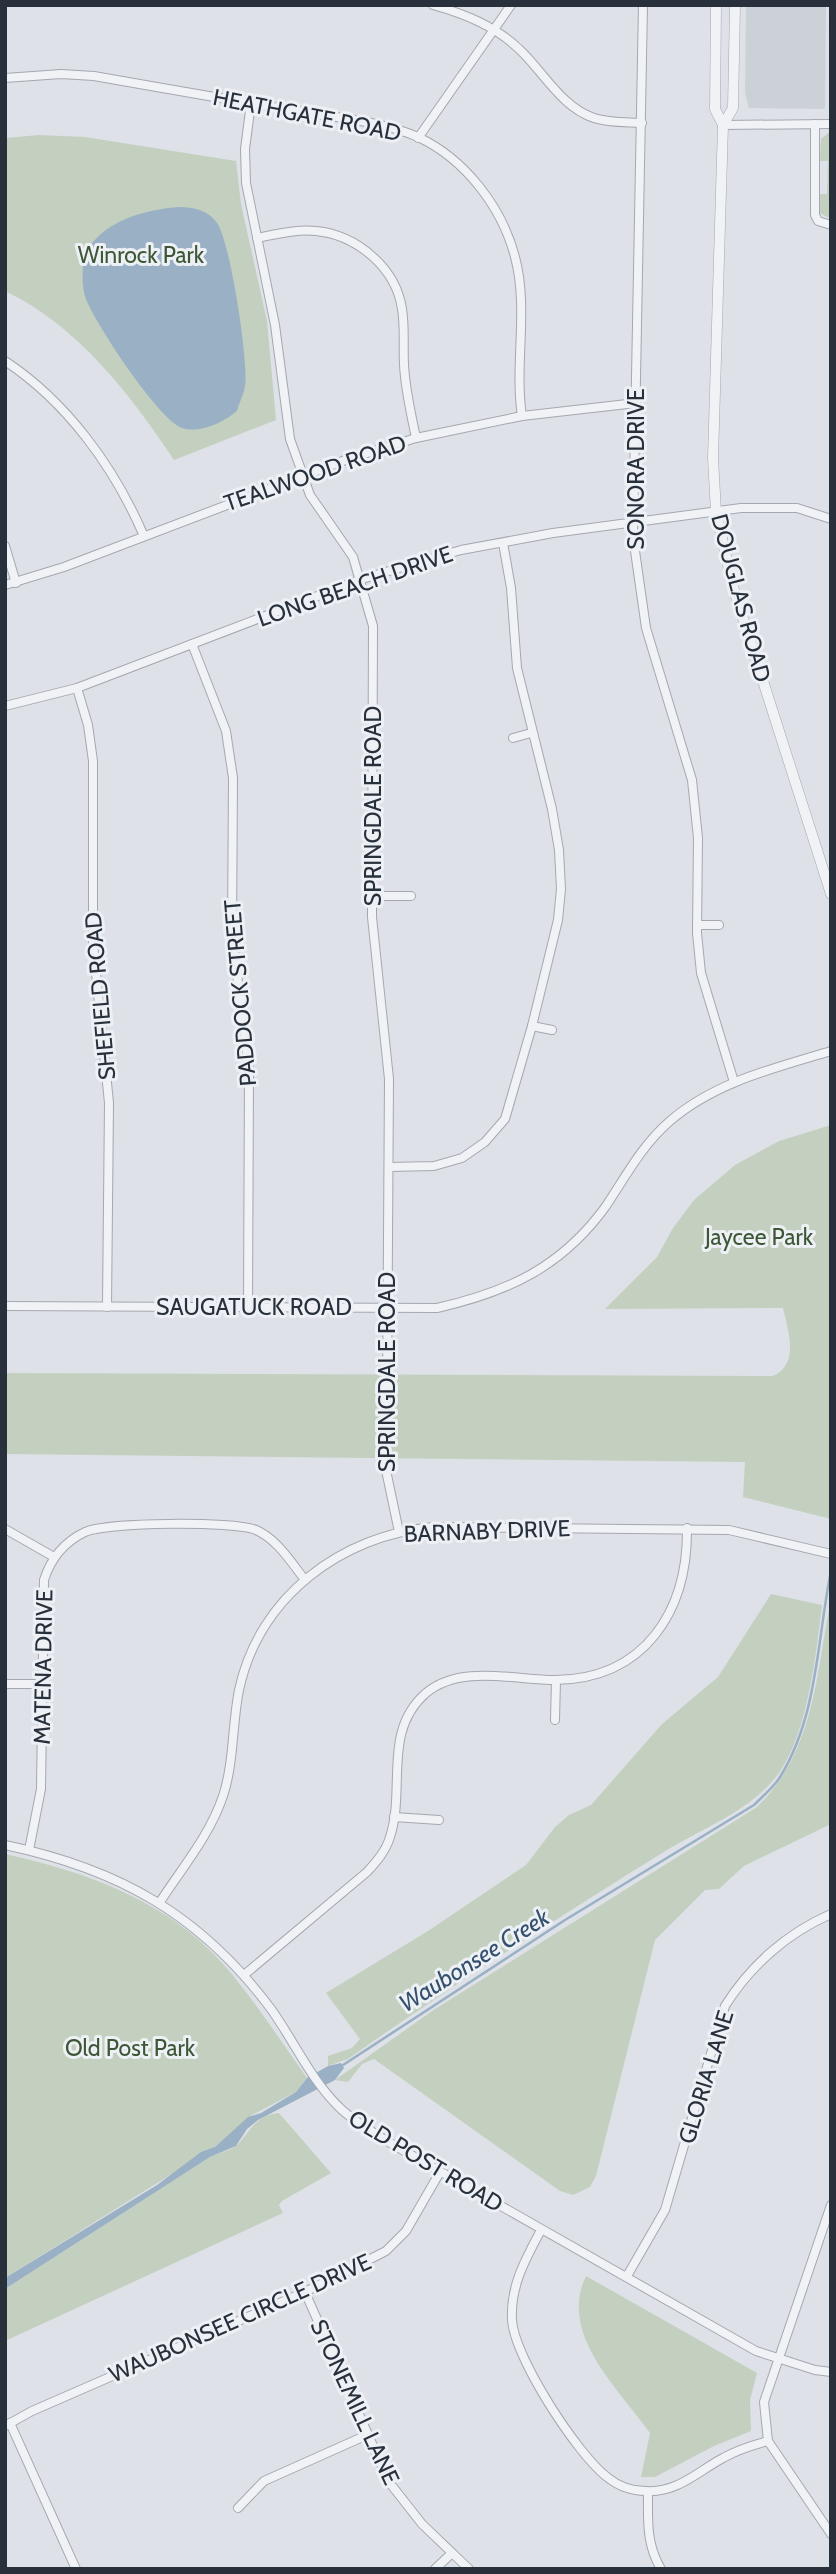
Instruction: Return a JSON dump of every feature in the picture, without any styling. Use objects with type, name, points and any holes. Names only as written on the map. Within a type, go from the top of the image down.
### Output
[{"type":"street","points":[[433,5],[464,14],[495,30],[519,49],[561,96],[580,111],[595,119],[642,123]]},
{"type":"street","points":[[418,138],[511,5]]},
{"type":"street","name":"SONORA DRIVE","points":[[643,5],[634,522],[637,585],[646,628],[692,780],[698,838],[697,925],[701,973],[734,1082]]},
{"type":"street","name":"DOUGLAS ROAD","points":[[716,5],[715,109],[723,125]]},
{"type":"street","name":"DOUGLAS ROAD","points":[[735,5],[733,107],[723,125],[713,458],[716,512],[733,587],[831,894]]},
{"type":"street","name":"HEATHGATE ROAD","points":[[5,78],[78,74],[372,124],[418,138],[460,166],[483,190],[508,234],[520,285],[519,397],[522,416]]},
{"type":"street","name":"SPRINGDALE ROAD","points":[[251,103],[244,167],[275,325],[285,416],[302,475],[318,509],[347,545],[362,579],[371,611],[374,645],[372,896],[374,944],[387,1045],[389,1167],[383,1456],[399,1532]]},
{"type":"street","points":[[815,124],[814,209],[818,221],[831,225]]},
{"type":"street","points":[[723,125],[831,124]]},
{"type":"street","points":[[257,238],[292,232],[335,234],[352,242],[378,262],[397,291],[402,308],[405,383],[416,438]]},
{"type":"street","points":[[5,360],[40,387],[108,467],[127,497],[143,534]]},
{"type":"street","name":"TEALWOOD ROAD","points":[[5,585],[302,475],[416,438],[522,416],[636,403]]},
{"type":"street","name":"LONG BEACH DRIVE","points":[[5,706],[77,688],[362,579],[461,550],[634,522],[770,506],[797,508],[831,519]]},
{"type":"street","points":[[389,1167],[434,1166],[462,1158],[485,1142],[505,1119],[532,1026],[558,920],[561,889],[552,809],[517,668],[512,589],[503,543]]},
{"type":"street","points":[[5,546],[16,583]]},
{"type":"street","name":"PADDOCK STREET","points":[[192,644],[223,722],[232,765],[232,934],[249,1071],[248,1307]]},
{"type":"street","name":"SHEFIELD ROAD","points":[[77,688],[88,725],[92,753],[93,943],[109,1103],[107,1307]]},
{"type":"street","points":[[513,738],[531,733]]},
{"type":"street","points":[[372,896],[411,896]]},
{"type":"street","points":[[697,925],[719,925]]},
{"type":"street","points":[[532,1026],[552,1030]]},
{"type":"street","name":"SAUGATUCK ROAD","points":[[5,1306],[437,1308],[482,1297],[526,1279],[557,1258],[605,1207],[637,1157],[669,1121],[689,1106],[734,1082],[831,1051]]},
{"type":"street","name":"MATENA DRIVE","points":[[29,1850],[41,1789],[44,1580],[54,1557],[72,1540],[96,1528],[236,1525],[257,1530],[266,1536],[305,1580]]},
{"type":"street","name":"BARNABY DRIVE","points":[[160,1902],[208,1830],[223,1795],[240,1688],[253,1649],[276,1611],[305,1580],[334,1558],[365,1543],[399,1532],[434,1527],[729,1530],[829,1554]]},
{"type":"street","points":[[244,1975],[367,1872],[387,1845],[394,1817],[401,1730],[410,1711],[428,1691],[465,1677],[556,1680],[601,1672],[630,1657],[652,1639],[669,1615],[681,1587],[687,1562],[687,1528]]},
{"type":"street","points":[[5,1529],[54,1557]]},
{"type":"street","points":[[555,1720],[556,1680]]},
{"type":"street","points":[[5,1684],[42,1684]]},
{"type":"street","points":[[394,1817],[439,1820]]},
{"type":"street","name":"OLD POST ROAD","points":[[5,1845],[99,1871],[160,1902],[207,1937],[244,1975],[326,2092],[358,2122],[440,2172],[756,2351],[778,2360],[831,2372]]},
{"type":"street","name":"GLORIA LANE","points":[[627,2276],[665,2210],[725,2007],[737,1988],[785,1939],[831,1914]]},
{"type":"street","name":"WAUBONSEE CIRCLE DRIVE","points":[[8,2425],[370,2261],[397,2243],[440,2172]]},
{"type":"street","points":[[831,2205],[764,2402],[768,2441],[831,2534]]},
{"type":"street","points":[[541,2230],[520,2268],[514,2292],[512,2320],[522,2358],[591,2462],[604,2475],[634,2490],[648,2492],[672,2488],[726,2456],[768,2441]]},
{"type":"street","name":"STONEMILL LANE","points":[[305,2292],[389,2482],[405,2505],[469,2569]]},
{"type":"street","points":[[8,2425],[76,2569]]},
{"type":"street","points":[[238,2508],[264,2481],[367,2435]]},
{"type":"street","points":[[648,2492],[648,2535],[651,2551],[661,2569]]},
{"type":"street","points":[[435,2569],[453,2553]]},
{"type":"shaded area","points":[[746,5],[826,5],[825,109],[749,108],[745,93]]},
{"type":"green space","points":[[831,131],[831,219],[820,213],[820,194],[827,194],[828,161],[820,161],[821,139]]},
{"type":"green space","name":"Winrock Park","points":[[39,135],[85,137],[236,161],[241,204],[267,321],[276,420],[174,460],[121,387],[79,342],[31,305],[5,291],[5,138]]},
{"type":"green space","name":"Jaycee Park","points":[[831,1125],[831,1519],[743,1497],[745,1462],[5,1454],[5,1373],[773,1376],[787,1364],[789,1355],[789,1336],[783,1308],[605,1309],[657,1257],[673,1228],[694,1200],[735,1165],[779,1141]]},
{"type":"green space","points":[[771,1594],[822,1605],[804,1715],[789,1756],[768,1786],[742,1808],[667,1850],[546,1926],[348,2059],[328,2066],[328,2056],[352,2048],[360,2039],[326,1993],[428,1931],[526,1865],[555,1827],[569,1815],[591,1805],[662,1724],[718,1677]]},
{"type":"green space","points":[[831,1599],[831,1824],[744,1866],[719,1889],[705,1890],[655,1940],[596,2176],[590,2187],[573,2195],[560,2191],[374,2059],[362,2064],[348,2082],[335,2080],[432,2011],[757,1807],[776,1785],[802,1736],[816,1683]]},
{"type":"green space","name":"Old Post Park","points":[[5,1854],[96,1880],[152,1907],[178,1924],[203,1943],[225,1966],[307,2078],[296,2092],[252,2115],[215,2147],[5,2278]]},
{"type":"green space","points":[[279,2113],[331,2173],[282,2201],[279,2205],[283,2213],[5,2341],[5,2289],[210,2157],[234,2147],[260,2119]]},
{"type":"green space","points":[[586,2276],[757,2373],[750,2400],[751,2431],[714,2446],[655,2477],[641,2477],[650,2433],[608,2379],[586,2339],[580,2319],[579,2298]]},
{"type":"water","points":[[179,207],[205,212],[217,223],[222,234],[233,276],[244,353],[245,386],[237,411],[219,423],[196,429],[182,428],[172,421],[144,391],[92,312],[84,293],[83,282],[83,255],[101,234],[133,216]]},
{"type":"water","points":[[341,2063],[344,2068],[335,2080],[258,2120],[247,2129],[236,2146],[210,2157],[5,2289],[5,2278],[157,2185],[201,2152],[215,2147],[248,2117],[261,2113],[296,2092],[307,2078],[328,2066]]},
{"type":"waterway","name":"Waubonsee Creek","points":[[340,2067],[565,1920],[754,1805],[775,1784],[793,1753],[809,1703],[831,1571]]}]
